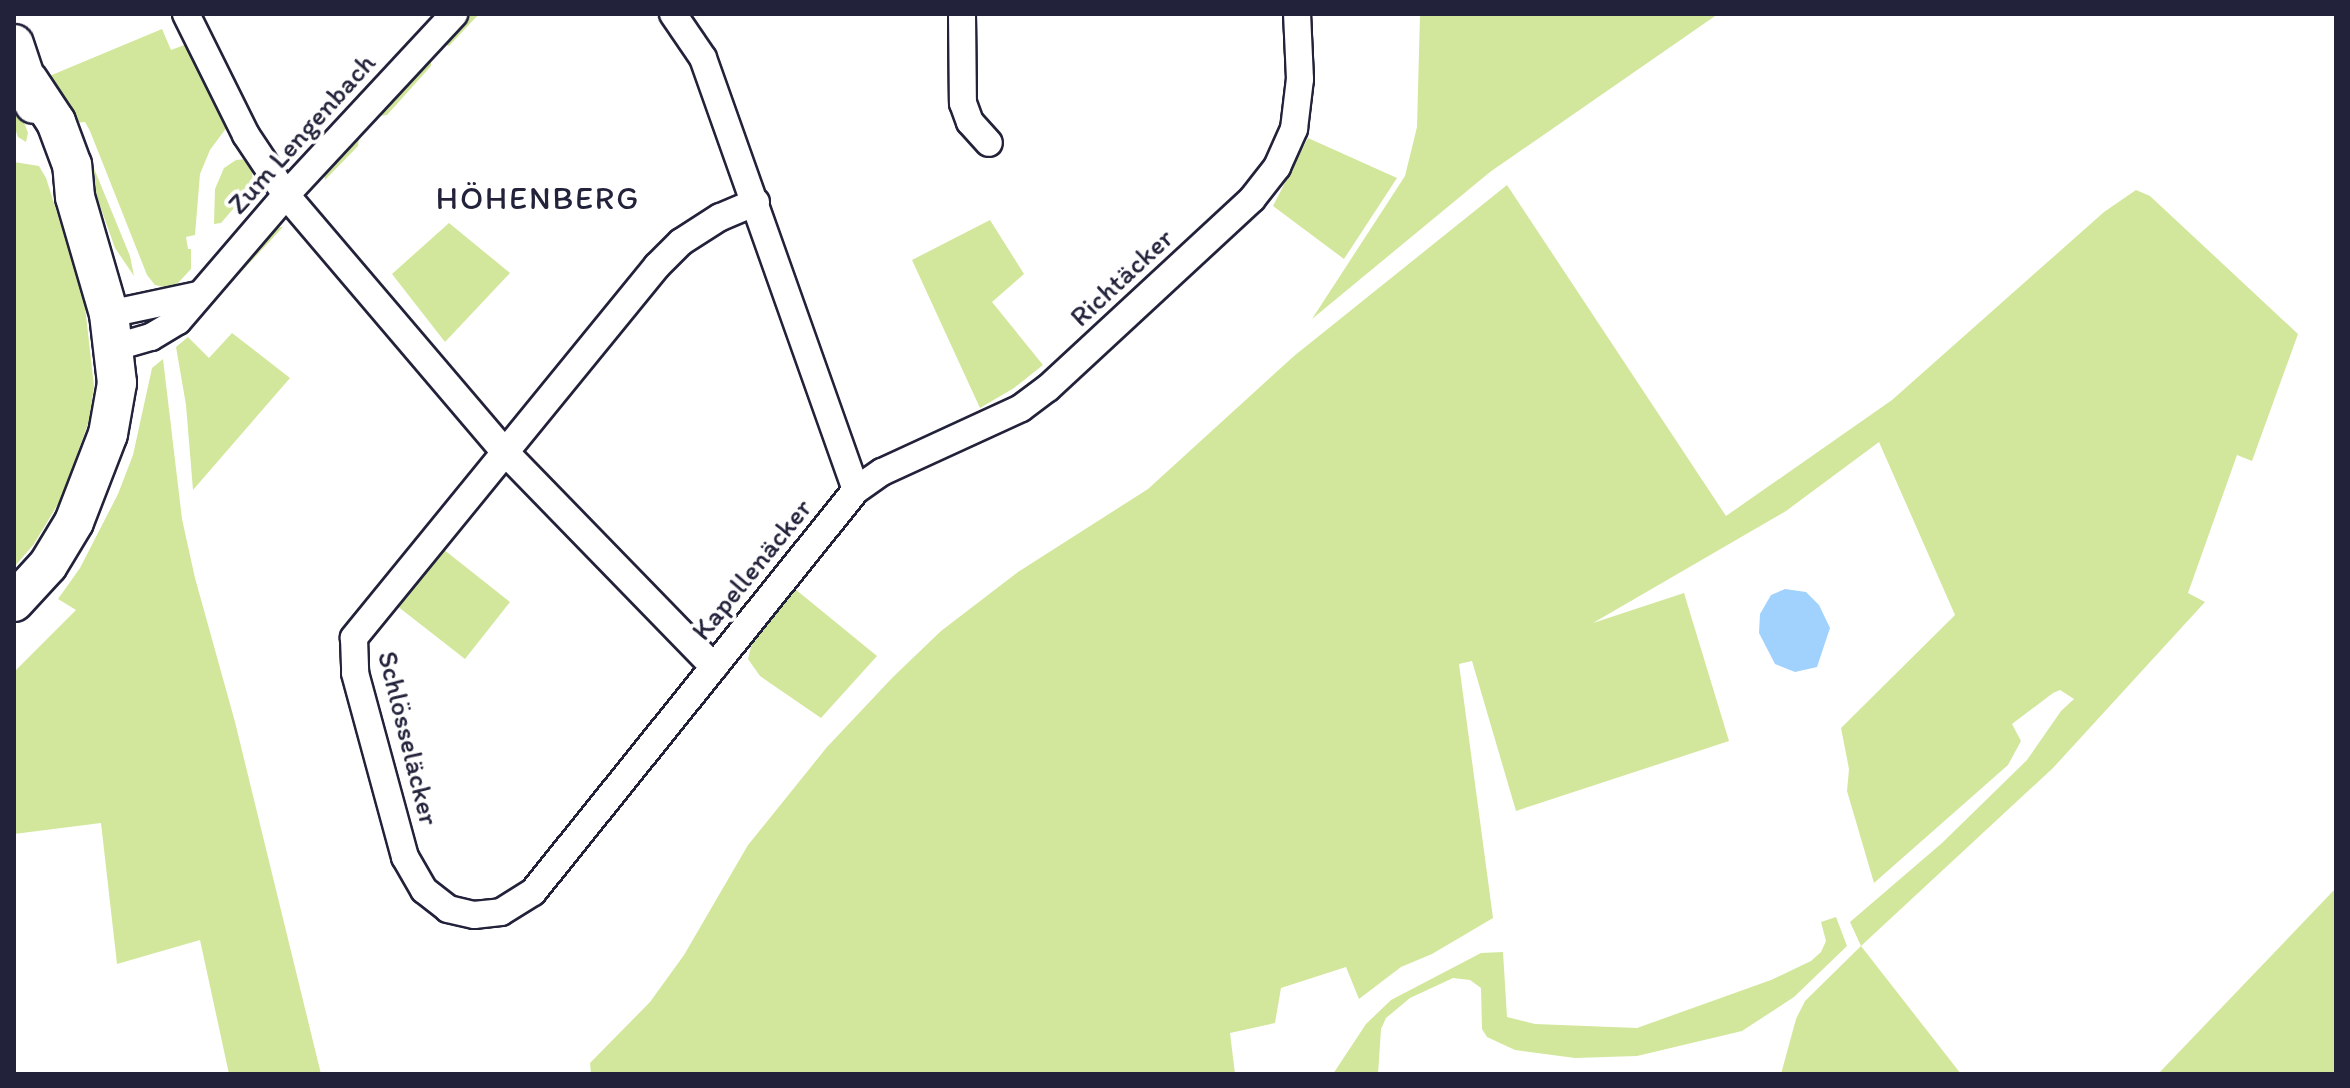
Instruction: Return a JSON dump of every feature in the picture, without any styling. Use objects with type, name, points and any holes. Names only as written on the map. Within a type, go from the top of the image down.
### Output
[{"type":"main road","points":[[14,44],[29,81],[46,147],[56,170],[75,197],[112,330],[115,405],[90,485],[64,542],[14,602]]},
{"type":"street","name":"Kapellenäcker","points":[[186,14],[246,135],[286,195],[504,451],[714,667],[856,490]]},
{"type":"street","name":"Zum Lengenbach","points":[[112,330],[198,295],[454,14]]},
{"type":"street","points":[[673,14],[703,58],[856,490]]},
{"type":"street","points":[[962,14],[963,103],[970,122],[989,143]]},
{"type":"street","name":"Richtäcker","points":[[856,490],[882,472],[1021,408],[1048,388],[1252,199],[1277,167],[1294,129],[1300,79],[1297,14]]},
{"type":"street","name":"Schlösseläcker","points":[[714,667],[549,874],[522,901],[501,912],[474,915],[448,909],[424,890],[405,857],[355,673],[354,638],[665,258],[681,242],[720,217],[756,202]]},
{"type":"green space","points":[[467,14],[479,14],[449,46],[443,44]]},
{"type":"green space","points":[[1420,14],[1718,14],[1490,172],[1312,319],[1405,176],[1417,127]]},
{"type":"green space","points":[[162,29],[171,50],[187,44],[227,127],[210,150],[200,174],[195,235],[186,237],[188,249],[191,249],[191,269],[177,284],[164,287],[155,285],[147,275],[85,122],[74,123],[47,77]]},
{"type":"green space","points":[[431,57],[431,66],[387,115],[379,116]]},
{"type":"green space","points":[[14,95],[28,133],[26,142],[18,137],[14,126]]},
{"type":"green space","points":[[359,138],[358,146],[325,180],[324,174]]},
{"type":"green space","points":[[1308,138],[1397,178],[1344,259],[1273,206]]},
{"type":"green space","points":[[84,144],[130,256],[134,276],[115,248],[89,175]]},
{"type":"green space","points":[[246,159],[252,170],[253,186],[221,223],[214,224],[215,189],[224,168],[236,160]]},
{"type":"green space","points":[[14,162],[39,166],[46,178],[84,298],[94,386],[89,421],[61,499],[34,544],[14,567]]},
{"type":"green space","points":[[1507,185],[1726,516],[1892,400],[2104,212],[2136,190],[2150,196],[2298,334],[2252,461],[2237,455],[2188,593],[2205,602],[2053,768],[1861,946],[1850,922],[1942,843],[2027,760],[2061,711],[2074,699],[2060,690],[2012,724],[2021,741],[2008,765],[1874,883],[1847,791],[1849,769],[1841,728],[1955,615],[1879,442],[1786,511],[1593,623],[1684,593],[1729,741],[1516,811],[1472,661],[1459,664],[1493,918],[1432,954],[1401,967],[1359,999],[1346,967],[1281,988],[1275,1023],[1230,1033],[1235,1074],[591,1074],[590,1063],[650,1002],[684,955],[748,845],[827,747],[893,677],[941,631],[1018,572],[1148,489],[1294,356]]},
{"type":"green space","points":[[990,220],[1024,274],[992,302],[1043,365],[1014,388],[980,408],[912,260]]},
{"type":"green space","points":[[449,223],[510,273],[445,342],[392,274]]},
{"type":"green space","points":[[283,227],[213,302],[205,306],[274,228]]},
{"type":"green space","points":[[232,333],[290,378],[193,490],[186,405],[176,347],[188,337],[209,358]]},
{"type":"green space","points":[[163,359],[182,519],[195,578],[235,722],[321,1074],[229,1074],[200,940],[117,964],[101,823],[14,834],[14,672],[76,610],[58,599],[80,568],[118,494],[133,455],[152,368]]},
{"type":"green space","points":[[438,545],[510,602],[465,659],[392,602]]},
{"type":"green space","points":[[795,589],[877,656],[821,718],[760,676],[748,659],[752,643]]},
{"type":"green space","points":[[2336,888],[2336,1074],[2158,1074]]},
{"type":"green space","points":[[1836,917],[1847,946],[1794,997],[1742,1031],[1637,1056],[1575,1058],[1515,1050],[1487,1037],[1482,1029],[1481,988],[1470,980],[1453,978],[1410,998],[1386,1018],[1381,1029],[1378,1074],[1333,1074],[1366,1024],[1391,1000],[1481,953],[1503,952],[1507,1017],[1535,1024],[1637,1028],[1771,980],[1811,961],[1821,952],[1826,941],[1821,922]]},
{"type":"green space","points":[[1861,946],[1961,1074],[1781,1074],[1796,1019],[1805,1001]]},
{"type":"water","points":[[1785,589],[1806,592],[1819,605],[1830,628],[1817,667],[1795,672],[1775,664],[1759,633],[1760,614],[1771,595]]},
{"type":"district","name":"HÖHENBERG","points":[[538,198]]}]
